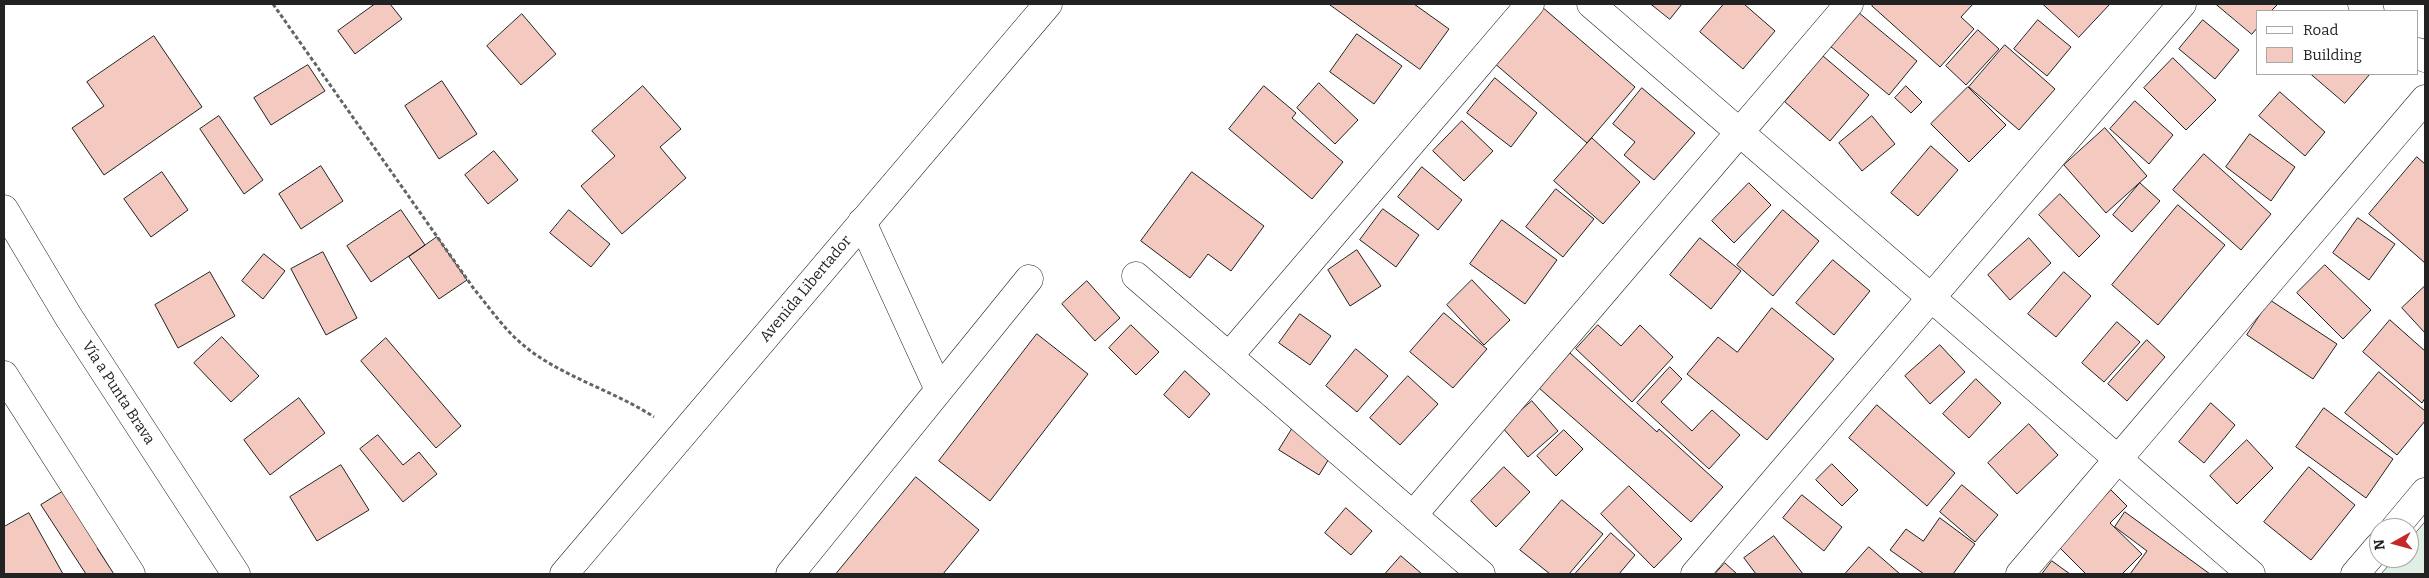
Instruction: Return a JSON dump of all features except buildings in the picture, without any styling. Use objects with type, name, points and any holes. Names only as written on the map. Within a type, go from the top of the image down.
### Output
[{"type":"main road","name":"Avenida Libertador","points":[[564,574],[1048,4]]},
{"type":"main road","points":[[1229,356],[1530,4]]},
{"type":"main road","points":[[1591,4],[2251,574]]},
{"type":"main road","points":[[1413,515],[1849,4]]},
{"type":"main road","points":[[1695,574],[2182,4]]},
{"type":"main road","points":[[2020,574],[2425,99]]},
{"type":"main road","name":"Vía a Punta Brava","points":[[4,209],[68,316],[236,574]]},
{"type":"main road","points":[[862,222],[939,390]]},
{"type":"main road","points":[[1136,276],[1481,574]]},
{"type":"main road","points":[[790,574],[1029,279]]},
{"type":"main road","points":[[4,376],[131,574]]},
{"type":"main road","points":[[2403,518],[2425,492]]},
{"type":"main road","points":[[2355,574],[2369,558]]},
{"type":"path","points":[[273,4],[474,289],[522,345],[565,371],[633,403],[682,434]]},
{"type":"green space","points":[[2425,522],[2425,574],[2381,574],[2386,568],[2419,568],[2419,529]]}]
